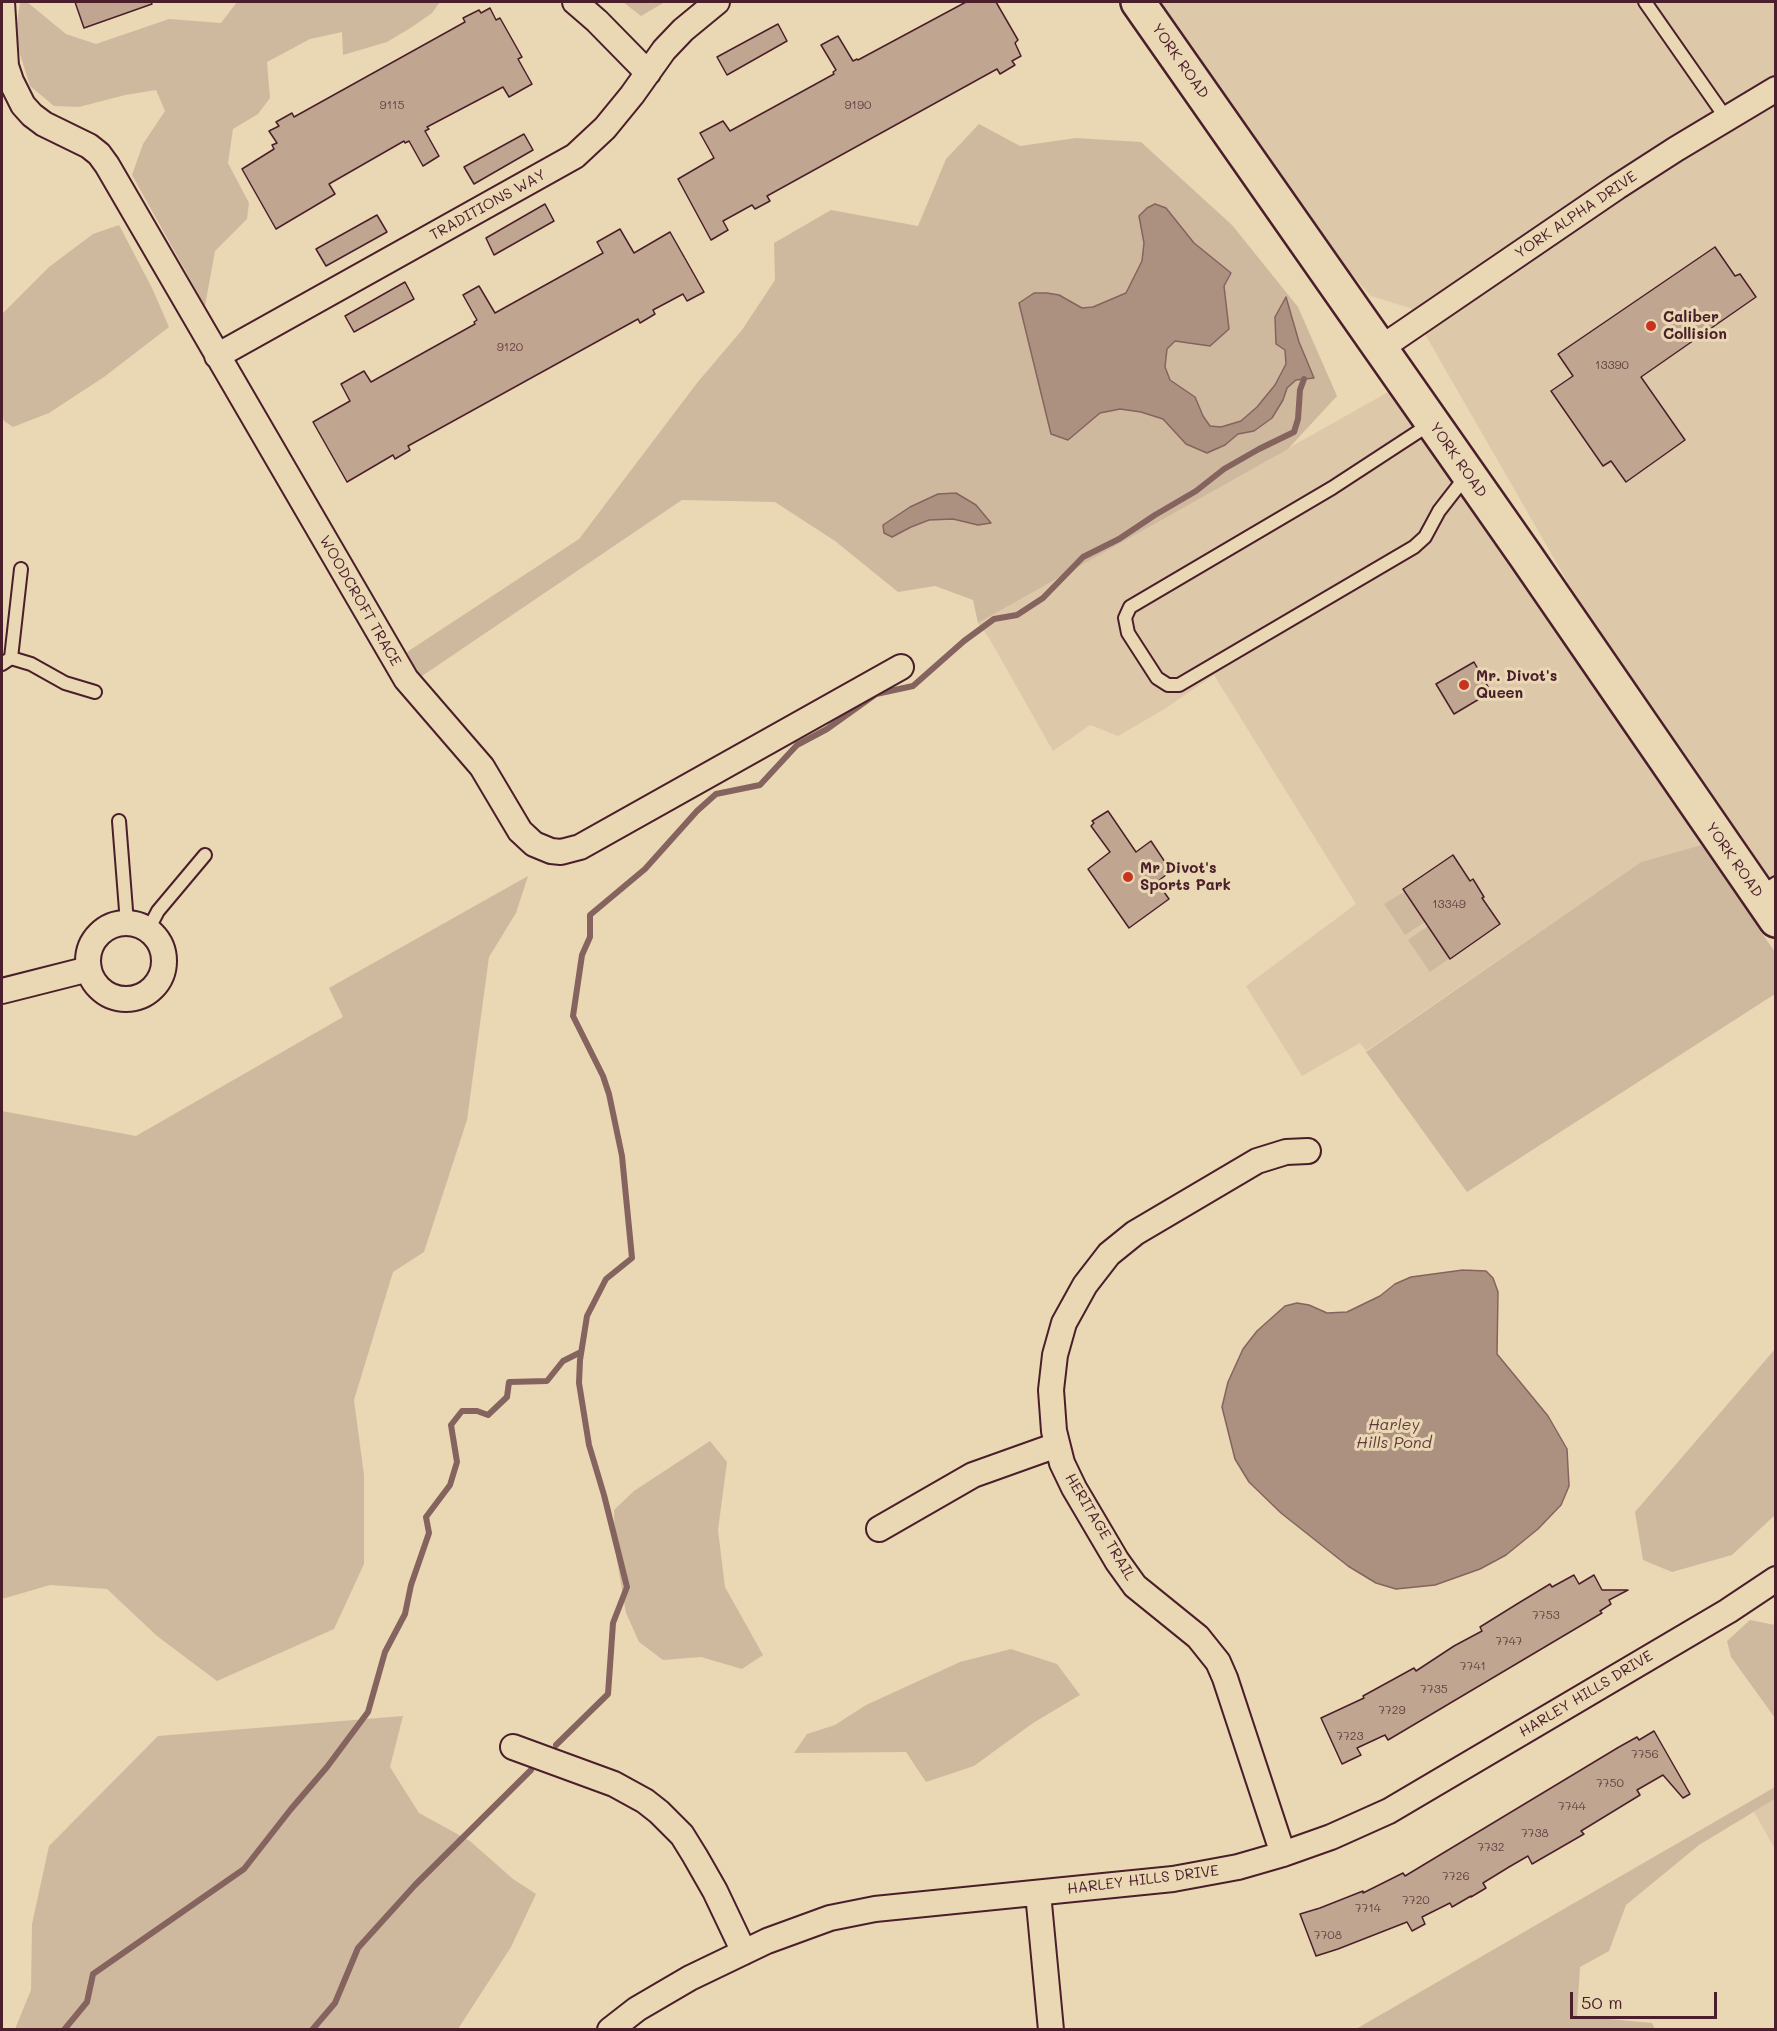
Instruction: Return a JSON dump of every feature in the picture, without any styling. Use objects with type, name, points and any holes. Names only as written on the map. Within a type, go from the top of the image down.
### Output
[{"type":"street","name":"WOODCROFT TRACE","points":[[2,2],[6,66],[23,105],[44,124],[99,154],[406,679],[482,767],[520,831],[534,844],[542,849],[561,852],[580,847],[901,667]]},
{"type":"street","points":[[575,2],[648,73]]},
{"type":"street","name":"TRADITIONS WAY","points":[[217,356],[575,156],[604,128],[664,50],[717,2]]},
{"type":"street","name":"YORK ROAD","points":[[1138,2],[1468,474],[1770,899]]},
{"type":"street","name":"YORK ALPHA DRIVE","points":[[1380,348],[1617,187],[1726,118],[1774,94]]},
{"type":"street","points":[[116,924],[138,927],[157,939],[164,962],[162,974],[156,985],[147,993],[136,998],[112,997],[93,981],[88,958],[91,947],[97,937],[116,924]]},
{"type":"street","points":[[2,991],[89,969]]},
{"type":"street","name":"HERITAGE TRAIL","points":[[1283,1854],[1218,1662],[1198,1637],[1135,1586],[1125,1574],[1067,1475],[1057,1445],[1051,1390],[1055,1355],[1064,1323],[1072,1306],[1109,1254],[1135,1233],[1257,1161],[1277,1154],[1308,1151]]},
{"type":"street","points":[[879,1529],[974,1475],[1057,1445]]},
{"type":"street","name":"HARLEY HILLS DRIVE","points":[[610,2030],[638,2008],[665,1992],[744,1952],[805,1926],[856,1912],[1173,1879],[1238,1866],[1283,1854],[1331,1837],[1389,1811],[1728,1611],[1776,1579]]},
{"type":"street","points":[[513,1747],[614,1784],[645,1801],[659,1812],[682,1835],[695,1856],[716,1891],[744,1952]]},
{"type":"street","points":[[1038,1893],[1051,2030]]},
{"type":"lane","points":[[1645,2],[1726,118]]},
{"type":"lane","points":[[1432,422],[1332,488],[1130,607],[1125,618],[1128,633],[1156,678],[1168,685],[1179,685],[1414,548],[1425,537],[1439,511],[1468,474]]},
{"type":"lane","points":[[21,569],[6,661],[31,664],[65,682],[95,692]]},
{"type":"lane","points":[[119,820],[138,927]]},
{"type":"lane","points":[[138,927],[158,910],[205,855]]},
{"type":"shaded area","points":[[20,2],[27,2],[66,34],[96,44],[169,19],[221,23],[237,2],[440,2],[432,13],[387,42],[343,55],[342,32],[310,39],[267,62],[270,98],[258,114],[233,129],[228,163],[249,203],[247,219],[215,251],[205,306],[132,175],[143,144],[165,111],[156,90],[125,95],[79,107],[54,106],[30,86],[16,31]]},
{"type":"shaded area","points":[[623,2],[665,2],[641,16]]},
{"type":"shaded area","points":[[1153,2],[1775,2],[1775,899],[1636,701],[1410,308],[1371,296],[1316,235]]},
{"type":"shaded area","points":[[979,124],[1020,146],[1076,138],[1141,142],[1232,225],[1298,307],[1337,396],[1288,449],[978,623],[973,600],[935,586],[898,592],[835,541],[775,502],[682,500],[419,678],[407,652],[579,539],[697,383],[742,330],[775,280],[774,243],[831,210],[918,226],[946,159]]},
{"type":"shaded area","points":[[119,225],[152,288],[169,327],[104,377],[49,413],[13,427],[4,421],[2,414],[2,314],[49,267],[93,234]]},
{"type":"shaded area","points":[[1390,391],[1630,732],[1701,845],[1641,862],[1366,1051],[1360,1043],[1302,1076],[1246,986],[1356,904],[1214,675],[1163,710],[1118,736],[1090,725],[1053,751],[989,638],[978,623]]},
{"type":"shaded area","points":[[1701,845],[1775,952],[1775,994],[1467,1192],[1366,1052],[1641,862]]},
{"type":"shaded area","points":[[528,876],[516,913],[489,957],[467,1120],[424,1252],[393,1272],[354,1400],[364,1475],[364,1564],[334,1629],[217,1681],[157,1636],[107,1589],[50,1585],[2,1599],[2,1111],[136,1136],[343,1017],[329,988]]},
{"type":"shaded area","points":[[1404,892],[1425,922],[1405,935],[1384,904]]},
{"type":"shaded area","points":[[1428,926],[1450,958],[1430,972],[1408,940]]},
{"type":"shaded area","points":[[1775,1349],[1775,1515],[1732,1555],[1672,1572],[1643,1560],[1635,1512]]},
{"type":"shaded area","points":[[710,1441],[727,1462],[718,1530],[725,1587],[763,1655],[742,1669],[701,1657],[663,1660],[639,1642],[626,1613],[615,1549],[614,1510],[634,1491]]},
{"type":"shaded area","points":[[1750,1620],[1775,1625],[1775,1718],[1731,1657],[1727,1641]]},
{"type":"shaded area","points":[[1011,1649],[1057,1664],[1080,1695],[1033,1723],[974,1766],[926,1782],[906,1752],[794,1753],[807,1734],[835,1725],[866,1705],[960,1662]]},
{"type":"shaded area","points":[[403,1716],[390,1767],[419,1813],[470,1841],[513,1879],[536,1894],[511,1947],[458,2029],[15,2029],[31,1990],[32,1924],[49,1846],[158,1736]]},
{"type":"shaded area","points":[[1775,1787],[1775,1799],[1699,1845],[1626,1905],[1609,1951],[1580,1967],[1577,2016],[1652,2023],[1655,2029],[1356,2029]]},
{"type":"shaded area","points":[[1775,1799],[1775,1849],[1754,1812]]},
{"type":"water","points":[[1155,204],[1166,208],[1194,243],[1231,273],[1224,286],[1229,329],[1210,346],[1175,341],[1167,349],[1165,367],[1170,380],[1195,397],[1210,426],[1221,427],[1241,421],[1257,407],[1275,385],[1286,364],[1285,350],[1276,344],[1275,317],[1286,297],[1299,342],[1314,378],[1296,380],[1287,388],[1272,418],[1254,431],[1238,434],[1225,445],[1207,453],[1186,444],[1163,419],[1141,412],[1120,409],[1100,413],[1068,440],[1051,434],[1019,303],[1034,293],[1047,293],[1059,295],[1082,308],[1093,307],[1126,293],[1142,261],[1144,243],[1139,216]]},
{"type":"water","points":[[956,493],[976,505],[991,523],[978,525],[953,519],[929,520],[892,537],[884,533],[883,525],[910,507],[938,494]]},
{"type":"water","name":"Harley Hills Pond","points":[[1463,1270],[1486,1271],[1493,1278],[1498,1292],[1497,1354],[1548,1416],[1567,1449],[1569,1486],[1561,1505],[1538,1529],[1506,1555],[1480,1569],[1435,1585],[1396,1589],[1376,1583],[1348,1566],[1281,1513],[1249,1482],[1235,1459],[1222,1407],[1228,1382],[1243,1349],[1257,1331],[1285,1306],[1297,1303],[1309,1305],[1327,1313],[1347,1312],[1411,1277]]},
{"type":"building","points":[[75,2],[151,2],[152,4],[84,28]]},
{"type":"building","points":[[966,2],[996,2],[1018,40],[1015,43],[1021,56],[1012,61],[1015,65],[1000,74],[997,69],[767,196],[770,201],[755,209],[752,205],[723,221],[728,230],[711,240],[678,179],[714,158],[700,133],[723,121],[730,131],[834,74],[836,70],[821,45],[838,36],[853,61],[858,60]]},
{"type":"building","points":[[490,8],[496,20],[500,18],[522,57],[518,59],[532,84],[509,97],[503,87],[427,127],[429,129],[425,131],[439,156],[423,166],[409,141],[405,143],[404,141],[329,184],[335,194],[276,229],[242,169],[274,149],[272,145],[277,143],[269,131],[279,126],[276,122],[292,113],[294,117],[465,22],[463,18],[479,10],[481,13]]},
{"type":"building","points":[[778,24],[787,41],[727,75],[717,57]]},
{"type":"building","points":[[524,134],[533,150],[474,184],[464,167]]},
{"type":"building","points":[[545,204],[554,221],[494,255],[486,238]]},
{"type":"building","points":[[377,215],[387,232],[326,266],[316,249]]},
{"type":"building","points":[[620,229],[634,253],[670,232],[704,292],[687,301],[683,294],[653,310],[655,314],[640,323],[638,319],[408,446],[410,450],[395,459],[393,455],[347,482],[313,422],[350,401],[341,384],[364,371],[371,382],[475,324],[477,320],[463,295],[479,286],[495,313],[603,253],[597,242]]},
{"type":"building","points":[[1715,247],[1735,276],[1740,274],[1756,297],[1641,377],[1685,440],[1626,482],[1611,461],[1603,466],[1551,391],[1573,376],[1558,354]]},
{"type":"building","points":[[405,282],[414,299],[354,332],[345,316]]},
{"type":"building","points":[[1474,662],[1491,692],[1454,714],[1436,684]]},
{"type":"building","points":[[1108,811],[1136,852],[1151,841],[1171,871],[1157,882],[1169,899],[1129,928],[1088,869],[1110,852],[1091,826],[1094,823],[1092,821]]},
{"type":"building","points":[[1453,855],[1470,881],[1473,879],[1484,897],[1482,898],[1500,924],[1450,959],[1403,889]]},
{"type":"building","points":[[1574,1575],[1579,1584],[1594,1575],[1602,1590],[1628,1590],[1609,1600],[1611,1604],[1600,1611],[1602,1613],[1388,1740],[1385,1735],[1357,1748],[1361,1755],[1342,1764],[1321,1718],[1364,1698],[1363,1696],[1414,1668],[1416,1671],[1482,1631],[1480,1627],[1517,1604],[1550,1584],[1552,1587]]},
{"type":"building","points":[[1654,1731],[1690,1794],[1683,1798],[1663,1775],[1637,1790],[1640,1795],[1581,1831],[1584,1834],[1532,1864],[1528,1856],[1483,1883],[1486,1888],[1471,1897],[1452,1907],[1450,1903],[1422,1917],[1425,1924],[1412,1931],[1407,1922],[1316,1956],[1300,1914],[1363,1891],[1363,1893],[1403,1873],[1405,1876],[1619,1747],[1637,1737],[1639,1740]]},
{"type":"waterway","points":[[556,1745],[608,1694],[613,1623],[627,1587],[589,1445],[579,1383],[587,1316],[606,1279],[632,1258],[622,1156],[609,1094],[603,1076],[573,1016],[582,955],[590,937],[590,915],[645,869],[697,811],[716,794],[760,785],[797,745],[827,729],[876,694],[913,686],[964,641],[994,619],[1017,615],[1043,598],[1083,557],[1119,539],[1196,491],[1224,469],[1294,432],[1298,419],[1300,390],[1304,379]]},
{"type":"waterway","points":[[64,2030],[87,2002],[93,1974],[244,1869],[327,1767],[368,1712],[385,1652],[405,1614],[411,1585],[429,1533],[426,1517],[450,1485],[457,1462],[451,1425],[462,1411],[477,1411],[488,1415],[507,1397],[509,1382],[547,1381],[563,1361],[581,1352]]},
{"type":"waterway","points":[[312,2030],[335,2003],[358,1948],[415,1885],[531,1770]]},
{"type":"place","name":"Caliber Collision","points":[[1651,326]]},
{"type":"place","name":"Mr. Divot's Queen","points":[[1464,685]]},
{"type":"place","name":"Mr Divot's Sports Park","points":[[1128,877]]}]
